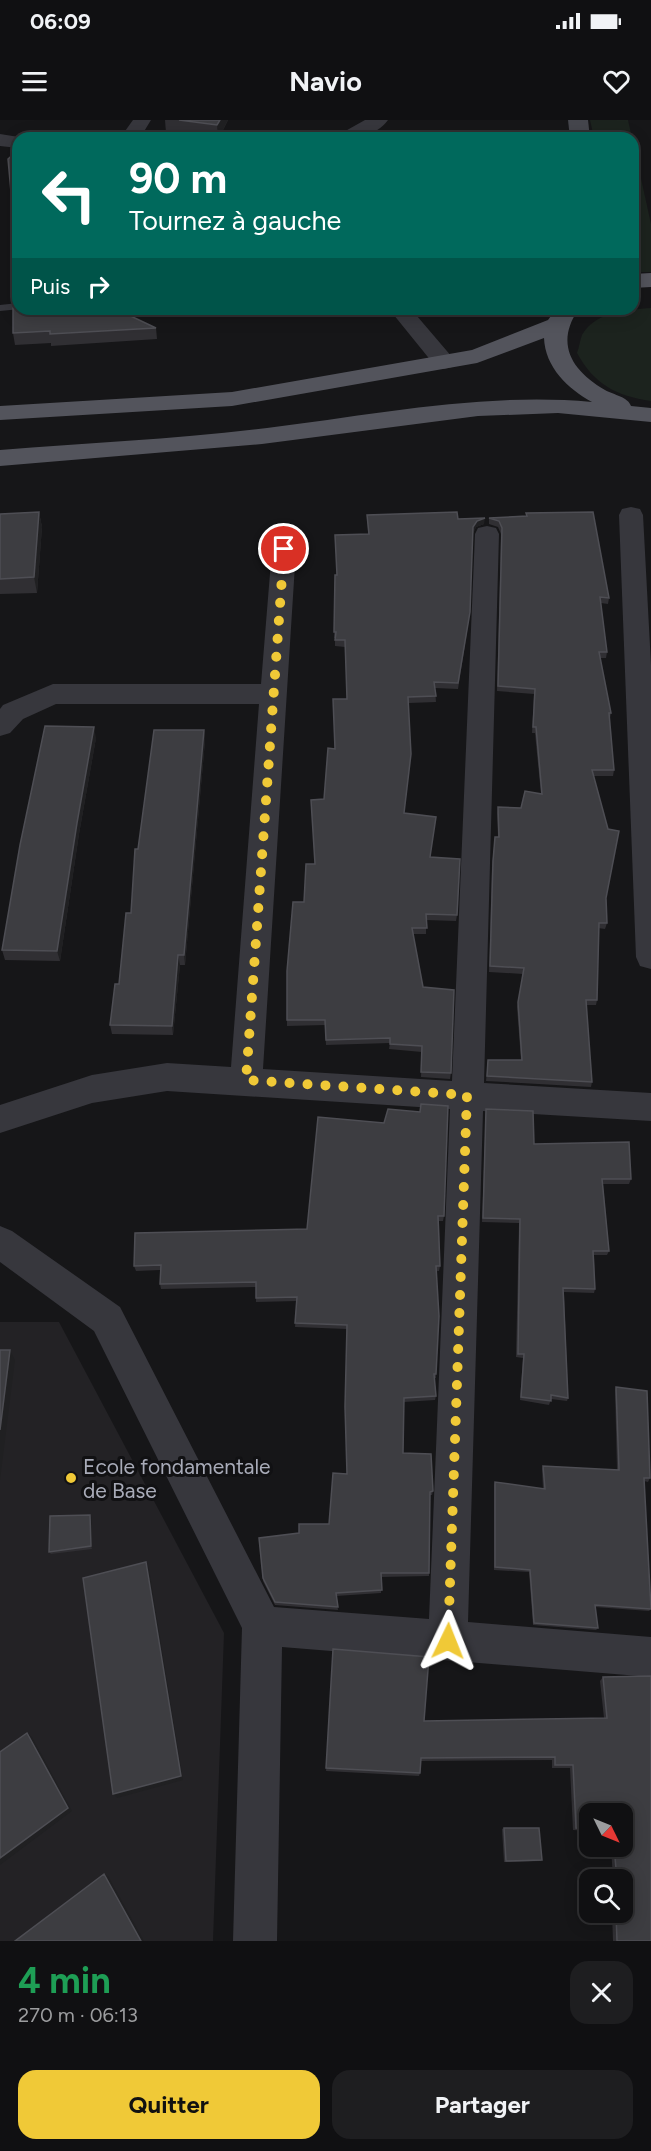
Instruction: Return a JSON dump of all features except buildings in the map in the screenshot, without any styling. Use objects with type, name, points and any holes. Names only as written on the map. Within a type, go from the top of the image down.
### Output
[{"type":"main road","points":[[0,413],[232,399],[477,356],[563,317]]},
{"type":"main road","points":[[563,317],[556,352],[573,379],[608,401],[651,414]]},
{"type":"main road","points":[[0,458],[262,436],[478,410],[558,406],[651,414]]},
{"type":"street","points":[[358,132],[379,120]]},
{"type":"street","points":[[405,315],[444,362]]},
{"type":"street","points":[[631,515],[651,957]]},
{"type":"street","points":[[448,1641],[487,534]]},
{"type":"street","points":[[246,1080],[284,549]]},
{"type":"street","points":[[0,726],[13,712],[53,694],[273,694]]},
{"type":"street","points":[[0,1119],[92,1089],[167,1077],[246,1080],[651,1107]]},
{"type":"street","points":[[0,1242],[107,1319],[262,1626],[255,1941]]},
{"type":"street","points":[[262,1626],[651,1657]]},
{"type":"shaded area","points":[[590,120],[628,120],[631,132],[593,132]]},
{"type":"shaded area","points":[[639,169],[651,224],[651,272],[639,272]]},
{"type":"shaded area","points":[[651,308],[651,401],[627,396],[607,387],[591,373],[577,353],[582,335],[595,321],[607,315],[639,315],[639,309]]},
{"type":"shaded area","name":"Ecole fondamentale de Base","points":[[0,1322],[59,1322],[224,1633],[213,1941],[0,1941]]},
{"type":"place","name":"Ecole fondamentale de Base","points":[[71,1478]]},
{"type":"route","points":[[284,549],[246,1080],[467,1095],[448,1641]]}]
